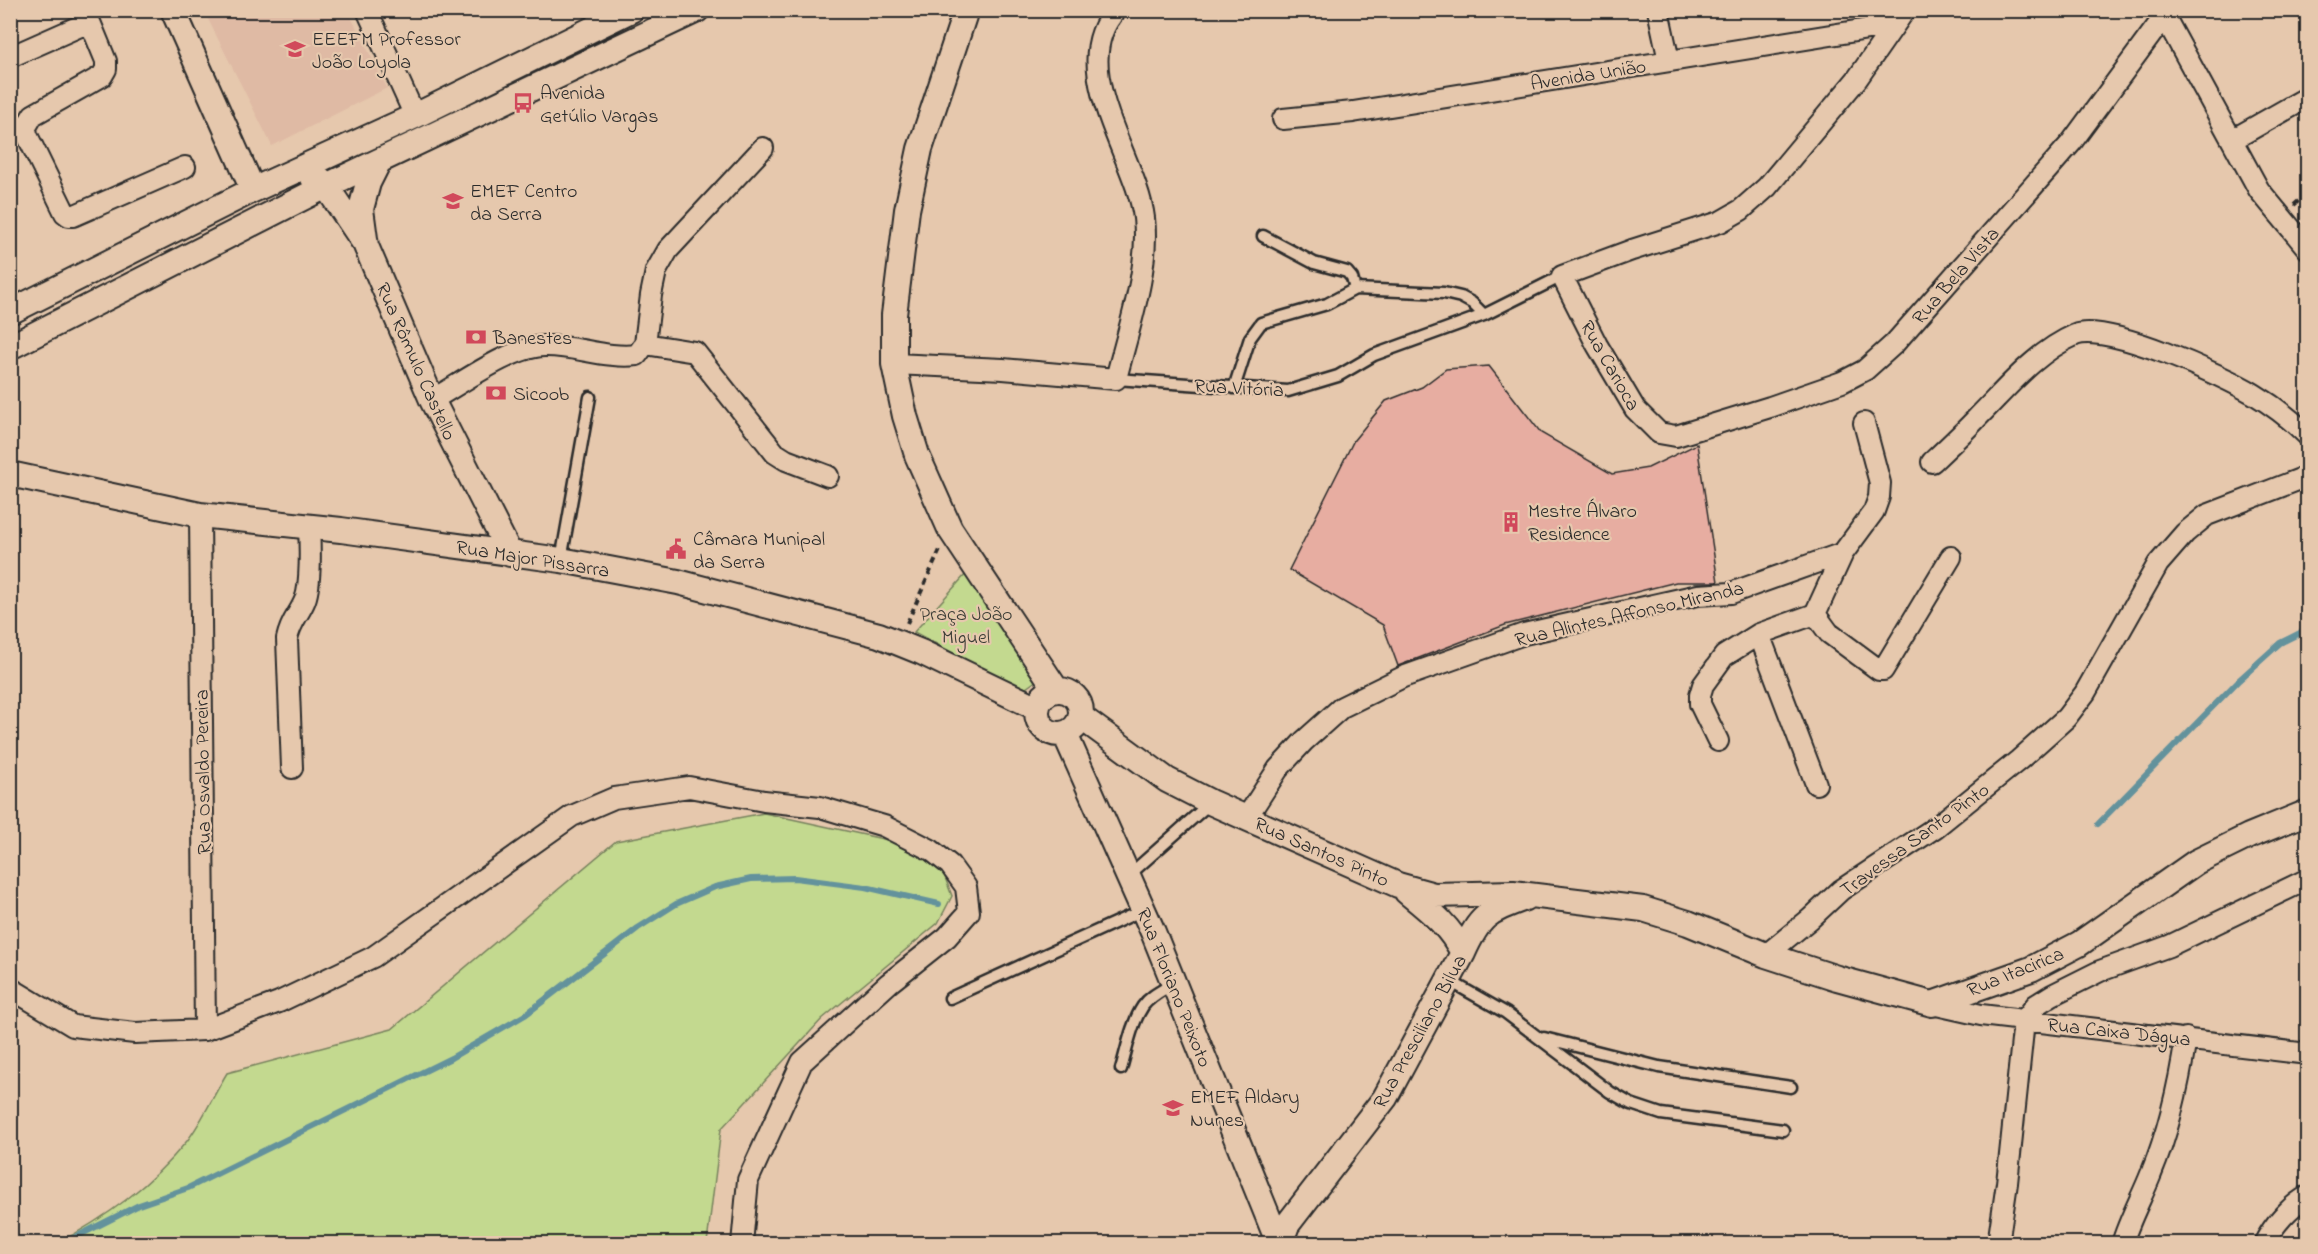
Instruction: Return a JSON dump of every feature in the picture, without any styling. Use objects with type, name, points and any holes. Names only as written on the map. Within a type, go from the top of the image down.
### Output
[{"type":"street","points":[[173,10],[253,190]]},
{"type":"street","points":[[367,10],[415,116]]},
{"type":"street","points":[[10,312],[253,190],[415,116],[631,10]]},
{"type":"street","points":[[10,347],[326,186],[697,10]]},
{"type":"street","points":[[966,10],[920,149],[906,210],[894,315],[894,364],[905,416],[917,455],[950,529],[1056,689]]},
{"type":"street","points":[[1116,10],[1108,20],[1098,48],[1100,80],[1106,110],[1137,182],[1145,219],[1143,274],[1116,379]]},
{"type":"street","points":[[1658,10],[1669,61]]},
{"type":"street","points":[[2163,14],[2259,190],[2307,249]]},
{"type":"street","name":"Rua Bela Vista","points":[[1676,436],[1842,382],[1865,370],[1894,344],[2071,143],[2163,14]]},
{"type":"street","points":[[10,57],[87,16],[105,61],[106,69],[102,76],[33,115],[26,127],[27,135],[65,213],[69,216],[185,166]]},
{"type":"street","points":[[1562,276],[1632,250],[1720,222],[1741,210],[1767,187],[1857,79],[1899,18]]},
{"type":"street","name":"Avenida União","points":[[1283,119],[1353,112],[1669,61],[1899,18]]},
{"type":"street","points":[[2232,140],[2307,98]]},
{"type":"street","points":[[432,400],[507,357],[529,348],[545,346],[637,355],[645,344],[651,295],[657,271],[668,250],[764,148]]},
{"type":"street","name":"Rua Rômulo Castello","points":[[379,161],[368,183],[361,209],[366,246],[432,400],[510,554]]},
{"type":"street","points":[[253,190],[284,184],[306,176],[321,180],[366,246]]},
{"type":"street","name":"Rua Carioca","points":[[1562,276],[1597,345],[1635,409],[1659,432],[1676,436]]},
{"type":"street","points":[[1932,462],[2023,371],[2057,345],[2078,334],[2097,334],[2137,342],[2178,358],[2253,393],[2283,414],[2307,436]]},
{"type":"street","points":[[645,344],[695,351],[775,453],[786,460],[828,476]]},
{"type":"street","name":"Rua Vitória","points":[[894,364],[1003,369],[1116,379]]},
{"type":"street","points":[[1718,741],[1701,705],[1700,695],[1704,685],[1724,656],[1759,634],[1815,614],[1843,553],[1874,511],[1879,497],[1880,483],[1864,423]]},
{"type":"street","name":"Rua Major Pissarra","points":[[10,474],[200,515],[341,530],[561,560],[678,582],[879,635],[1037,708]]},
{"type":"street","name":"Travessa Santo Pinto","points":[[1766,955],[1841,890],[1936,827],[2019,760],[2066,718],[2085,693],[2158,564],[2185,533],[2207,515],[2307,476]]},
{"type":"street","name":"Rua Osvaldo Pereira","points":[[200,515],[205,1030]]},
{"type":"street","points":[[466,548],[483,538],[490,517]]},
{"type":"street","points":[[292,768],[287,639],[291,623],[306,598],[310,549],[309,528]]},
{"type":"street","name":"Rua Alintes Affonso Miranda","points":[[1247,817],[1278,769],[1304,741],[1342,707],[1403,677],[1524,634],[1698,595],[1731,593],[1843,553]]},
{"type":"street","points":[[1815,614],[1829,633],[1879,670],[1883,669],[1951,557]]},
{"type":"street","points":[[1759,634],[1816,784]]},
{"type":"street","points":[[1056,689],[1070,692],[1080,702],[1073,725],[1054,733],[1044,728],[1038,719],[1037,708],[1047,693],[1056,689]]},
{"type":"street","name":"Rua Santos Pinto","points":[[1073,725],[1167,780],[1210,802],[1398,885],[1434,895],[1513,893],[1531,896]]},
{"type":"street","name":"Rua Floriano Peixoto","points":[[1073,725],[1128,876],[1281,1244]]},
{"type":"street","points":[[10,988],[73,1026],[135,1033],[205,1030],[279,1002],[373,957],[572,816],[614,798],[689,787],[764,801],[820,807],[884,826],[931,850],[950,865],[966,887],[969,912],[948,937],[889,983],[802,1062],[748,1180],[742,1244]]},
{"type":"street","name":"Rua Itacirica","points":[[1932,1004],[2031,969],[2079,944],[2196,862],[2249,836],[2307,812]]},
{"type":"street","points":[[1998,1244],[2030,1013],[2052,995],[2100,971],[2169,946],[2264,902],[2307,879]]},
{"type":"street","points":[[1398,885],[1443,921],[1452,932],[1463,953]]},
{"type":"street","points":[[1531,896],[1643,909],[1688,923],[1766,955],[1837,978],[1932,1004]]},
{"type":"street","name":"Rua Presciliano Bilua","points":[[1281,1244],[1287,1225],[1385,1098],[1463,953],[1474,928],[1488,914],[1531,896]]},
{"type":"street","name":"Rua Caixa Dágua","points":[[1932,1004],[1981,1016],[2030,1013],[2186,1038],[2307,1054]]},
{"type":"street","points":[[2122,1244],[2152,1173],[2170,1121],[2181,1075],[2186,1038]]},
{"type":"street","points":[[1259,1195],[1275,1208],[1305,1201]]},
{"type":"street","points":[[2264,1244],[2270,1231],[2299,1201],[2307,1196]]},
{"type":"lane","points":[[1263,236],[1314,263],[1347,272],[1352,278],[1355,289]]},
{"type":"lane","name":"Rua Vitória","points":[[1116,379],[1288,391],[1338,376],[1374,354],[1484,315],[1562,276]]},
{"type":"lane","points":[[1233,388],[1250,338],[1261,323],[1327,304],[1355,289],[1444,293],[1467,300],[1484,315]]},
{"type":"lane","points":[[561,560],[590,397]]},
{"type":"lane","points":[[1128,876],[1210,802]]},
{"type":"lane","points":[[950,998],[1143,909]]},
{"type":"lane","points":[[1448,980],[1506,1012],[1610,1092],[1631,1104],[1661,1114],[1783,1130]]},
{"type":"lane","points":[[1121,1069],[1137,1018],[1144,1005],[1153,996],[1174,983]]},
{"type":"lane","points":[[1540,1037],[1659,1067],[1791,1087]]},
{"type":"path","points":[[898,642],[950,529]]},
{"type":"shaded area","name":"EEEFM Professor João Loyola","points":[[204,11],[348,11],[387,88],[272,146]]},
{"type":"green space","name":"Praça João Miguel","points":[[966,574],[1044,675],[1026,688],[1007,682],[914,632]]},
{"type":"green space","points":[[764,813],[915,846],[941,867],[952,896],[938,923],[822,1019],[721,1129],[707,1243],[56,1244],[93,1223],[127,1199],[173,1157],[203,1117],[227,1073],[392,1029],[616,841]]},
{"type":"building","name":"Mestre Álvaro Residence","points":[[1489,366],[1541,433],[1612,474],[1648,468],[1697,444],[1718,582],[1676,582],[1505,625],[1398,666],[1383,625],[1289,570],[1354,440],[1386,401],[1422,387],[1446,369]]},
{"type":"waterway","points":[[2098,824],[2239,680],[2280,643],[2308,629]]},
{"type":"waterway","points":[[62,1244],[139,1205],[188,1188],[451,1058],[525,1015],[638,928],[676,904],[715,887],[751,879],[795,878],[865,887],[939,904]]},
{"type":"place","name":"EEEFM Professor João Loyola","points":[[295,49]]},
{"type":"place","name":"Avenida Getúlio Vargas","points":[[523,103]]},
{"type":"place","name":"EMEF Centro da Serra","points":[[453,201]]},
{"type":"place","name":"Banestes","points":[[476,337]]},
{"type":"place","name":"Sicoob","points":[[496,393]]},
{"type":"place","name":"Mestre Álvaro Residence","points":[[1511,522]]},
{"type":"place","name":"Câmara Munipal da Serra","points":[[676,549]]},
{"type":"place","name":"EMEF Aldary Nunes","points":[[1173,1108]]}]
